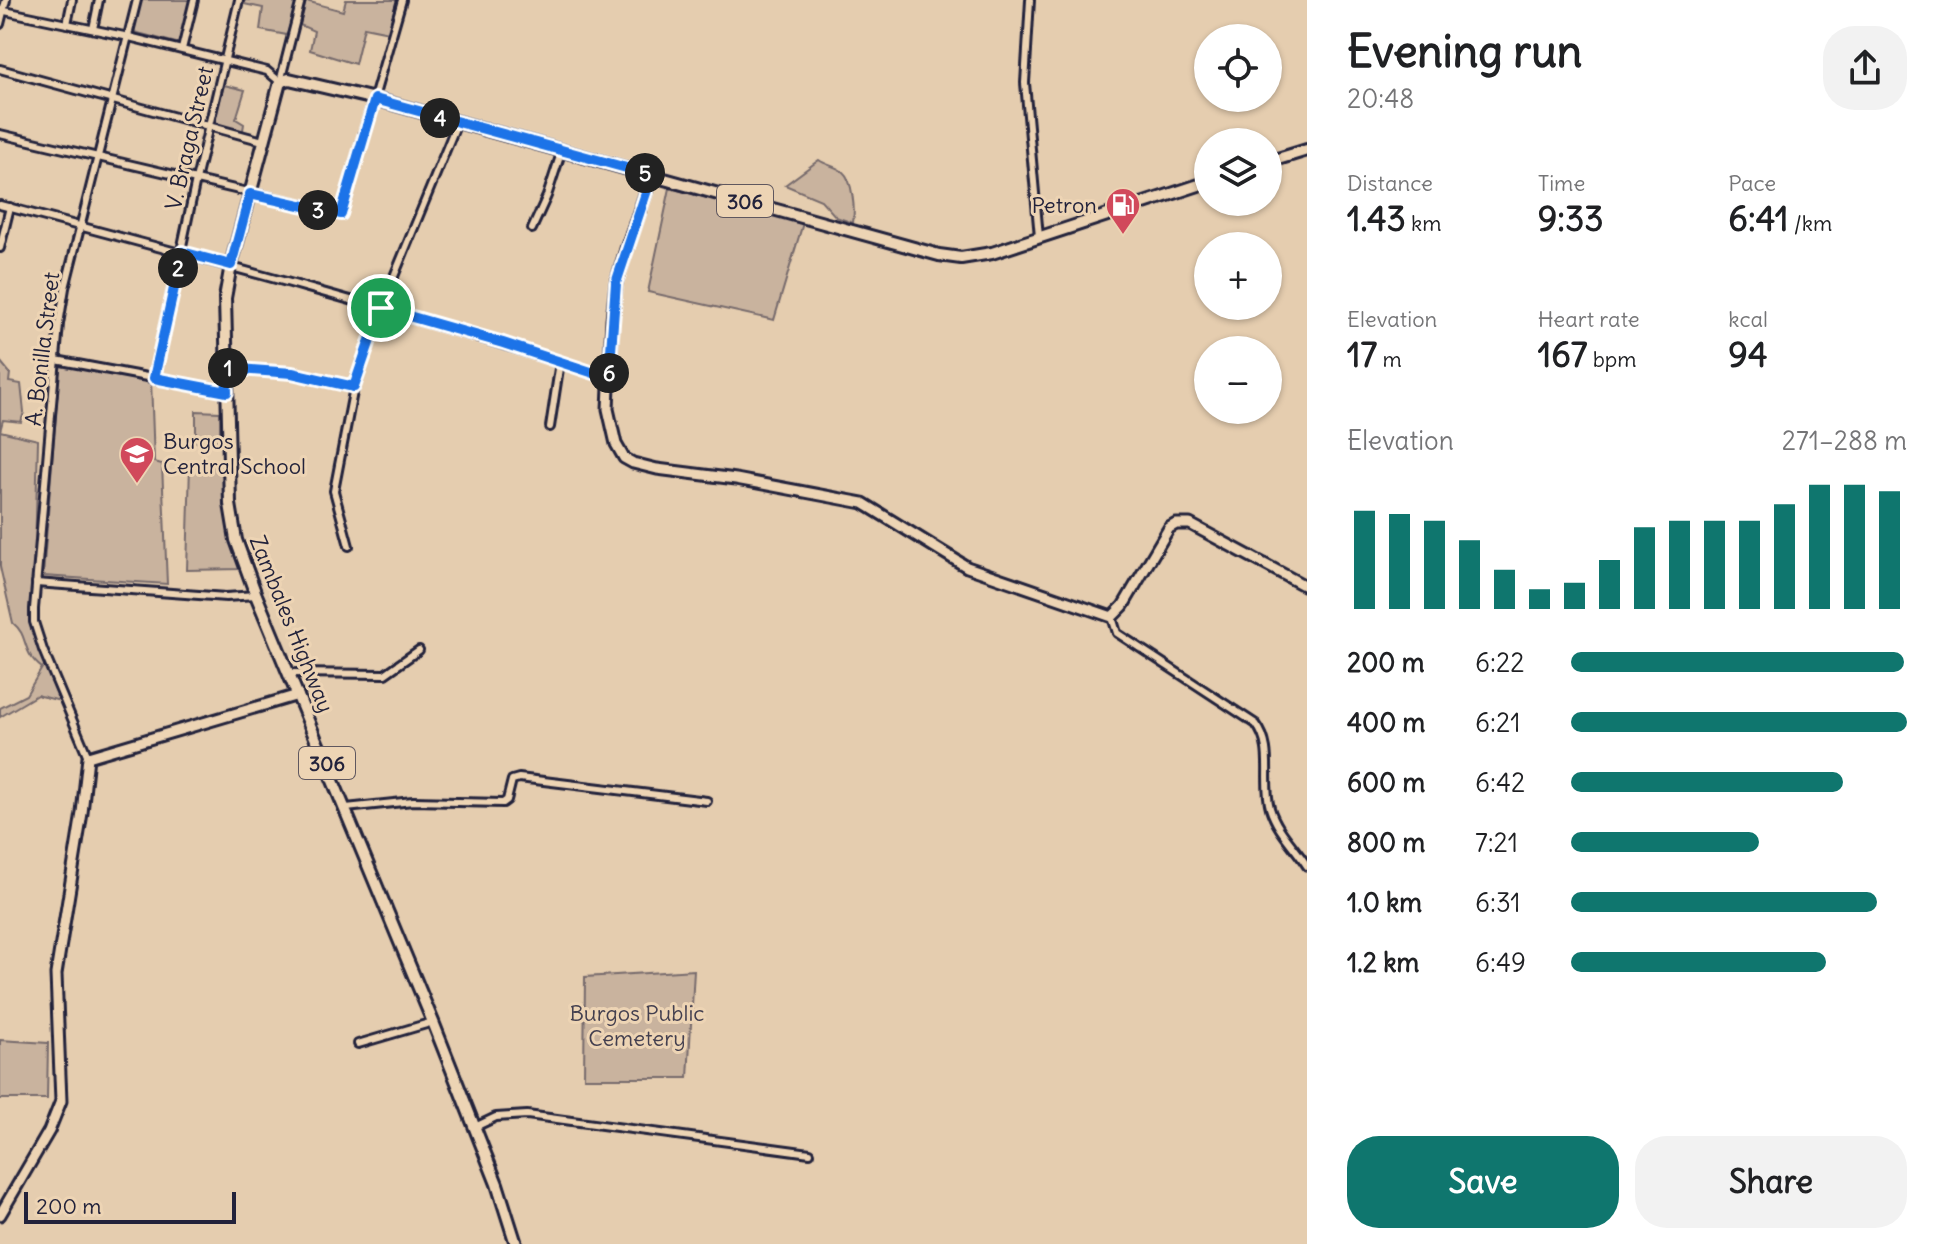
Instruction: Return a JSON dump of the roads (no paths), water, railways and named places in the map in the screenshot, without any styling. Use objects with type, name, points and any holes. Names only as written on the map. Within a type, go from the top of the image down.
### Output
[{"type":"main road","name":"306","points":[[280,82],[289,79],[375,99],[939,255],[961,258],[992,253],[1194,187]]},
{"type":"main road","name":"Zambales Highway","points":[[280,82],[225,298],[230,492],[234,527],[256,595],[475,1127],[516,1244]]},
{"type":"main road","points":[[1282,158],[1307,150]]},
{"type":"street","points":[[0,24],[6,0]]},
{"type":"street","points":[[67,24],[72,0]]},
{"type":"street","points":[[93,29],[99,0]]},
{"type":"street","name":"A. Bonilla Street","points":[[88,757],[37,633],[34,609],[65,288],[137,0]]},
{"type":"street","points":[[182,49],[194,0]]},
{"type":"street","name":"V. Braga Street","points":[[154,378],[208,126],[239,0]]},
{"type":"street","points":[[2,10],[267,71],[280,82],[301,0]]},
{"type":"street","points":[[0,134],[341,214],[402,0]]},
{"type":"street","points":[[1030,0],[1025,83],[1039,237]]},
{"type":"street","points":[[0,69],[263,141]]},
{"type":"street","points":[[349,546],[334,484],[354,387],[381,308],[457,123]]},
{"type":"street","points":[[532,229],[562,150]]},
{"type":"street","points":[[652,175],[616,283],[608,409],[616,444],[624,458],[633,463],[863,503],[967,567],[1112,617]]},
{"type":"street","points":[[0,205],[231,265],[503,343],[609,378]]},
{"type":"street","points":[[0,248],[10,207]]},
{"type":"street","points":[[56,360],[227,392]]},
{"type":"street","points":[[550,427],[560,362]]},
{"type":"street","points":[[226,368],[292,373],[354,387]]},
{"type":"street","points":[[1112,617],[1123,606],[1169,528],[1176,524],[1190,524],[1307,587]]},
{"type":"street","points":[[36,583],[226,597],[256,595]]},
{"type":"street","points":[[1112,617],[1117,633],[1256,724],[1266,746],[1270,808],[1282,833],[1307,866]]},
{"type":"street","points":[[289,673],[385,674],[419,650]]},
{"type":"street","points":[[0,1215],[49,1131],[61,1101],[56,974],[86,788],[88,757],[298,695]]},
{"type":"street","points":[[346,808],[387,802],[503,803],[507,800],[512,780],[519,778],[707,801]]},
{"type":"street","points":[[358,1044],[433,1022]]},
{"type":"street","points":[[475,1127],[496,1117],[527,1115],[810,1153]]},
{"type":"place","name":"Petron","points":[[1123,236]]},
{"type":"place","name":"Burgos Central School","points":[[137,485]]},
{"type":"park label","name":"Burgos Public Cemetery","points":[[637,1026]]}]
